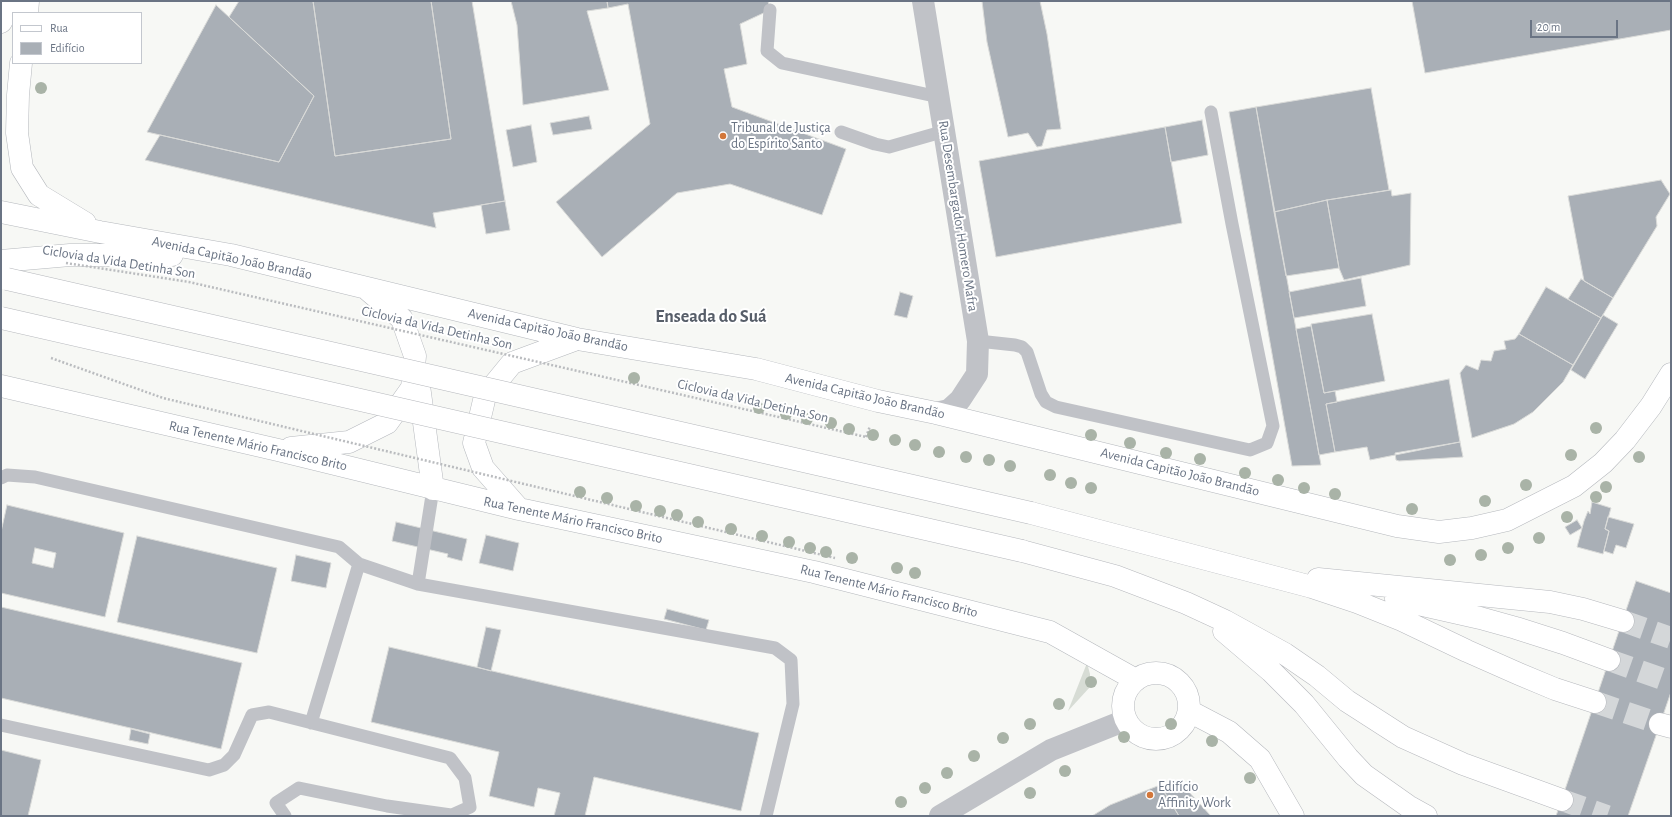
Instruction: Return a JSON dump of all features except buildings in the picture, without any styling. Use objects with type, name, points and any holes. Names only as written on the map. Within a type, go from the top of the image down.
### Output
[{"type":"main road","points":[[1,22],[12,1]]},
{"type":"main road","points":[[27,12],[28,1]]},
{"type":"main road","points":[[21,64],[17,133],[22,168],[39,195],[100,232]]},
{"type":"main road","name":"Avenida Capitão João Brandão","points":[[1,212],[100,232],[231,255],[578,339],[756,369],[878,401],[936,413],[1397,526],[1439,532],[1472,528],[1507,520],[1574,486],[1603,463],[1625,440],[1651,406],[1671,374]]},
{"type":"main road","points":[[1,261],[70,255],[231,255]]},
{"type":"main road","points":[[1,277],[1031,513],[1312,586],[1402,620],[1467,651],[1555,689],[1595,702]]},
{"type":"main road","points":[[364,287],[402,319],[415,356],[433,488]]},
{"type":"main road","points":[[1,318],[1022,551],[1116,576],[1186,603],[1225,621],[1284,654],[1317,676],[1353,705],[1403,737],[1463,764],[1562,800]]},
{"type":"main road","points":[[520,509],[483,468],[474,443],[485,396],[512,363],[578,339]]},
{"type":"main road","points":[[278,450],[349,442],[387,423],[412,388],[415,356]]},
{"type":"main road","name":"Rua Tenente Mário Francisco Brito","points":[[1,386],[278,450],[520,509],[814,572],[1050,632],[1136,680]]},
{"type":"main road","points":[[1258,572],[1550,602],[1583,609],[1623,622]]},
{"type":"main road","points":[[1258,572],[1351,589],[1480,618],[1557,641],[1610,660]]},
{"type":"main road","points":[[1186,603],[1230,635],[1271,671],[1304,704],[1348,758],[1364,775],[1408,806],[1426,816]]},
{"type":"main road","points":[[1157,672],[1168,674],[1178,680],[1185,689],[1189,700],[1189,711],[1186,721],[1180,729],[1171,736],[1160,739],[1150,739],[1140,735],[1126,720],[1123,709],[1124,698],[1128,687],[1145,674],[1157,672]]},
{"type":"main road","points":[[1189,711],[1230,732],[1260,760],[1293,816]]},
{"type":"street","name":"Rua Desembargador Homero Mafra","points":[[923,1],[978,341],[977,374],[960,400],[949,410],[936,413]]},
{"type":"street","points":[[940,816],[1050,750],[1126,720]]},
{"type":"lane","points":[[770,10],[767,51],[782,63],[939,97]]},
{"type":"lane","points":[[978,341],[1022,347],[1027,352],[1041,394],[1046,402],[1056,407],[1250,450],[1266,443],[1273,426],[1211,112]]},
{"type":"lane","points":[[841,132],[875,144],[889,146],[945,131]]},
{"type":"lane","points":[[1,478],[7,475],[36,477],[339,547],[359,564],[418,584],[775,648],[791,660],[793,704],[766,816]]},
{"type":"lane","points":[[418,584],[433,488]]},
{"type":"lane","points":[[312,723],[359,564]]},
{"type":"lane","points":[[1,725],[209,770],[224,765],[234,755],[252,715],[269,712],[450,758],[465,778],[470,807],[450,816],[388,806],[299,788],[276,803],[284,816]]},
{"type":"path","name":"Ciclovia da Vida Detinha Son","points":[[58,262],[189,282],[866,437]]},
{"type":"path","points":[[45,357],[163,398],[835,558]]},
{"type":"shaded area","points":[[1087,663],[1090,674],[1090,687],[1068,711]]},
{"type":"tunnel","points":[[1623,621],[1671,638]]},
{"type":"tunnel","points":[[1609,660],[1671,682]]},
{"type":"tunnel","points":[[1595,702],[1660,724]]},
{"type":"tunnel","points":[[1562,800],[1607,816]]},
{"type":"place","name":"Tribunal de Justiça do Espírito Santo","points":[[723,136]]},
{"type":"place","name":"Edifício Affinity Work","points":[[1150,795]]},
{"type":"district","name":"Enseada do Suá","points":[[711,317]]}]
